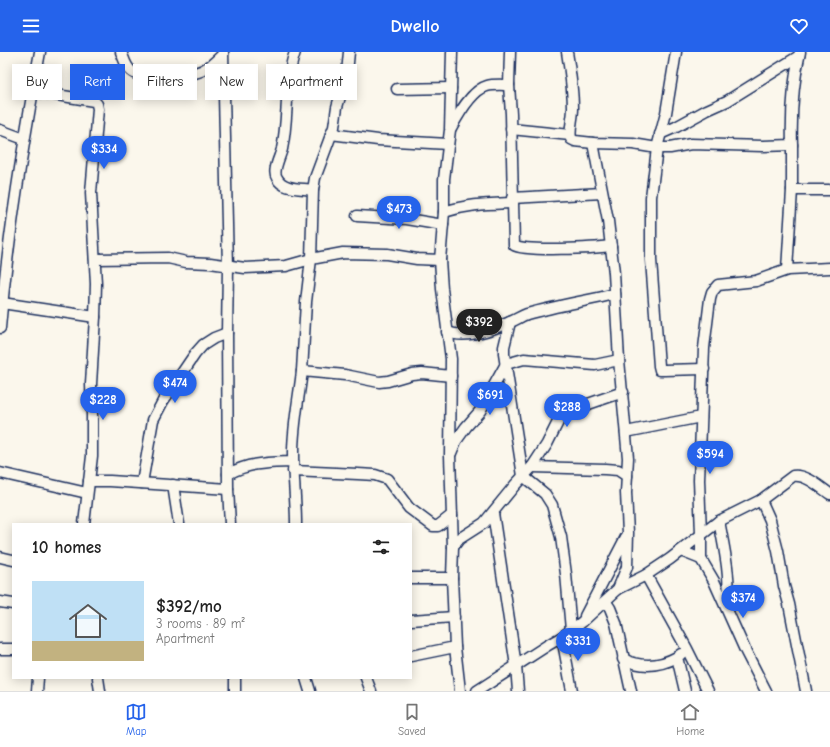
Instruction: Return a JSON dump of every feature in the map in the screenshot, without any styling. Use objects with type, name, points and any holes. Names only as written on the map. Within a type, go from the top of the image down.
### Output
[{"type":"street","points":[[38,64],[40,52]]},
{"type":"street","points":[[120,52],[131,72],[137,75],[153,76],[195,74],[211,66],[223,53]]},
{"type":"street","points":[[295,52],[290,66],[283,144],[276,170],[276,176],[279,182],[286,186],[313,190]]},
{"type":"street","points":[[296,523],[296,492],[293,467],[294,424],[302,371],[306,302],[311,259],[313,190],[315,178],[331,134],[347,73],[349,52]]},
{"type":"street","points":[[452,52],[450,130],[444,179],[444,212],[440,260],[451,376],[450,455],[453,547],[452,578],[455,647],[460,691]]},
{"type":"street","points":[[510,52],[509,85],[514,245],[518,248],[584,248],[611,246]]},
{"type":"street","points":[[567,52],[573,86],[573,111],[570,135],[571,139],[575,141],[633,144],[657,148],[670,148],[692,144],[756,146],[792,145]]},
{"type":"street","points":[[676,52],[657,148],[651,197],[651,260],[658,366],[660,370],[704,369]]},
{"type":"street","points":[[223,53],[228,267],[228,489],[230,523]]},
{"type":"street","points":[[660,134],[727,101],[800,54]]},
{"type":"street","points":[[787,270],[792,190],[793,101],[800,54]]},
{"type":"street","points":[[450,130],[471,99],[479,91],[487,86],[509,85]]},
{"type":"street","points":[[397,89],[451,88]]},
{"type":"street","points":[[62,96],[94,101],[97,104],[98,114],[91,193],[95,259],[96,317],[91,384],[92,429],[89,481],[84,523]]},
{"type":"street","points":[[0,328],[12,219],[30,100]]},
{"type":"street","points":[[511,129],[570,135]]},
{"type":"street","points":[[2,133],[24,139]]},
{"type":"street","points":[[331,134],[378,140],[448,144]]},
{"type":"street","points":[[477,691],[562,637],[582,622],[606,602],[618,589],[627,567],[628,533],[626,493],[628,458],[623,392],[608,221],[593,143]]},
{"type":"street","points":[[792,190],[830,190]]},
{"type":"street","points":[[444,212],[460,206],[512,200],[602,193]]},
{"type":"street","points":[[357,216],[407,219],[443,225]]},
{"type":"street","points":[[95,259],[168,258],[186,262],[210,263],[228,267],[245,268],[286,266],[311,259],[343,253],[374,253],[440,260]]},
{"type":"street","points":[[766,691],[745,650],[709,571],[701,559],[698,480],[707,318],[710,299],[718,285],[725,283],[756,281],[787,270],[830,268]]},
{"type":"street","points":[[447,332],[463,335],[487,330],[526,315],[615,294]]},
{"type":"street","points":[[2,303],[96,317]]},
{"type":"street","points":[[510,322],[504,347],[523,476],[545,494],[552,504],[561,537],[571,630]]},
{"type":"street","points":[[142,483],[153,420],[163,401],[195,354],[203,345],[214,338],[227,333]]},
{"type":"street","points":[[450,455],[456,441],[480,411],[506,364],[516,360],[531,359],[595,366],[619,360]]},
{"type":"street","points":[[302,371],[345,375],[379,382],[422,373],[451,376]]},
{"type":"street","points":[[453,547],[459,539],[484,523],[532,467],[565,412],[623,392]]},
{"type":"street","points":[[626,432],[701,417]]},
{"type":"street","points":[[228,474],[248,465],[264,463],[382,476],[387,479],[409,508],[433,526],[438,526],[452,515]]},
{"type":"street","points":[[532,467],[612,469],[618,470],[627,476]]},
{"type":"street","points":[[0,473],[87,493]]},
{"type":"street","points":[[618,589],[646,575],[681,551],[719,521],[761,500],[793,476],[797,475],[808,479],[830,494]]},
{"type":"street","points":[[89,481],[228,489]]},
{"type":"street","points":[[173,485],[179,523]]},
{"type":"street","points":[[761,500],[770,520],[778,551],[806,691]]},
{"type":"street","points":[[493,513],[516,666],[518,691]]},
{"type":"street","points":[[719,521],[726,553],[730,591],[728,612]]},
{"type":"street","points":[[582,622],[628,533]]},
{"type":"street","points":[[681,551],[701,559]]},
{"type":"street","points":[[0,557],[12,560]]},
{"type":"street","points":[[646,575],[687,649],[708,691]]},
{"type":"street","points":[[412,578],[452,578]]},
{"type":"street","points":[[0,602],[12,604]]},
{"type":"street","points":[[606,602],[616,623],[623,660],[632,691]]},
{"type":"street","points":[[412,620],[454,617]]},
{"type":"street","points":[[562,637],[572,691]]},
{"type":"street","points":[[412,656],[455,647]]},
{"type":"street","points":[[0,649],[12,649]]},
{"type":"street","points":[[623,660],[638,664],[657,665],[677,657],[687,649]]},
{"type":"street","points":[[677,657],[685,691]]},
{"type":"street","points":[[37,691],[38,679]]},
{"type":"street","points":[[98,679],[100,691]]},
{"type":"street","points":[[235,679],[235,691]]},
{"type":"street","points":[[306,679],[310,691]]},
{"type":"street","points":[[366,679],[371,691]]}]
